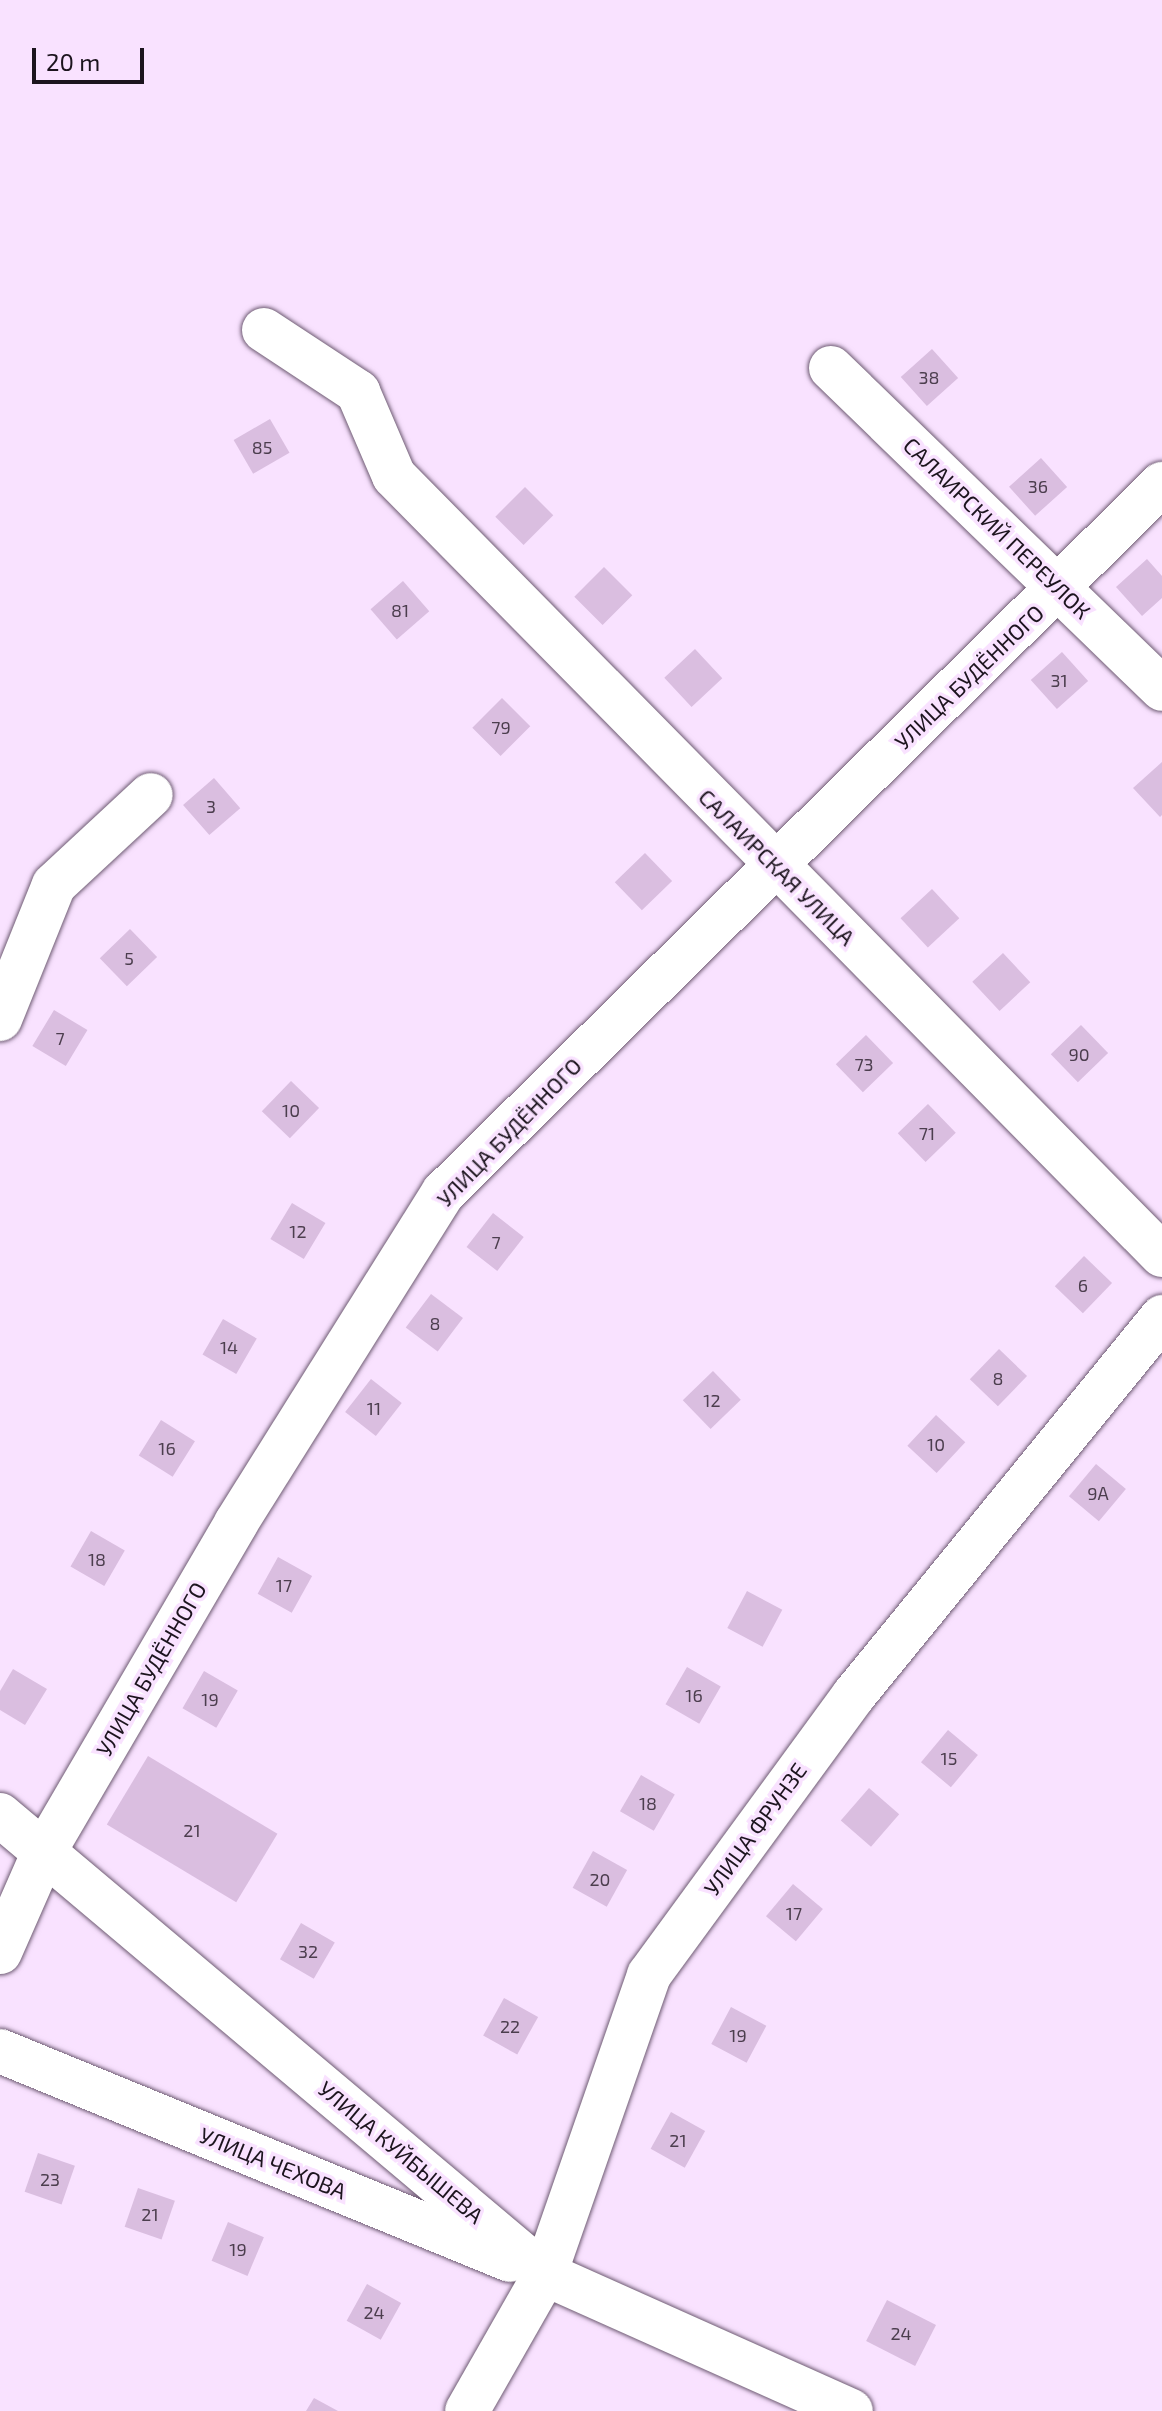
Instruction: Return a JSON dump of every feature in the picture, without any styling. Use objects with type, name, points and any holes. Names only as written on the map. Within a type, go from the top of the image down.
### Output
[{"type":"street","name":"САЛАИРСКАЯ УЛИЦА","points":[[264,330],[358,392],[394,476],[1162,1255]]},
{"type":"street","name":"САЛАИРСКИЙ ПЕРЕУЛОК","points":[[831,368],[1162,689]]},
{"type":"street","name":"УЛИЦА БУДЁННОГО","points":[[0,1952],[44,1852],[236,1523],[443,1193],[1060,588],[1162,484]]},
{"type":"street","points":[[8,1006],[54,885],[151,795]]},
{"type":"street","name":"УЛИЦА ФРУНЗЕ","points":[[467,2411],[545,2274],[649,1975],[854,1695],[1162,1317]]},
{"type":"street","name":"УЛИЦА КУЙБЫШЕВА","points":[[0,1815],[545,2274],[851,2411]]},
{"type":"street","name":"УЛИЦА ЧЕХОВА","points":[[0,2051],[545,2274]]},
{"type":"building","points":[[932,349],[958,378],[927,406],[901,377]]},
{"type":"building","points":[[270,419],[290,453],[253,474],[234,440]]},
{"type":"building","points":[[1041,458],[1067,487],[1035,516],[1009,487]]},
{"type":"building","points":[[525,487],[553,515],[524,545],[495,517]]},
{"type":"building","points":[[1147,559],[1162,576],[1162,598],[1142,616],[1116,587]]},
{"type":"building","points":[[604,567],[632,595],[603,625],[574,597]]},
{"type":"building","points":[[403,581],[429,611],[397,639],[371,609]]},
{"type":"building","points":[[695,649],[722,678],[692,707],[664,678]]},
{"type":"building","points":[[1062,652],[1088,681],[1057,709],[1031,680]]},
{"type":"building","points":[[502,698],[530,726],[501,756],[472,728]]},
{"type":"building","points":[[1162,762],[1162,815],[1160,817],[1133,788]]},
{"type":"building","points":[[214,778],[240,808],[209,835],[183,805]]},
{"type":"building","points":[[645,853],[672,881],[642,910],[615,882]]},
{"type":"building","points":[[932,889],[959,918],[928,948],[901,918]]},
{"type":"building","points":[[130,929],[157,957],[127,986],[100,958]]},
{"type":"building","points":[[1003,953],[1030,982],[1000,1011],[972,982]]},
{"type":"building","points":[[54,1010],[87,1030],[66,1066],[32,1046]]},
{"type":"building","points":[[1081,1025],[1108,1053],[1078,1082],[1051,1054]]},
{"type":"building","points":[[866,1035],[893,1063],[863,1092],[836,1064]]},
{"type":"building","points":[[291,1081],[319,1108],[290,1138],[262,1111]]},
{"type":"building","points":[[928,1104],[956,1133],[926,1162],[898,1133]]},
{"type":"building","points":[[292,1203],[325,1223],[304,1259],[270,1239]]},
{"type":"building","points":[[493,1213],[524,1237],[497,1271],[467,1247]]},
{"type":"building","points":[[1084,1256],[1112,1283],[1083,1313],[1055,1286]]},
{"type":"building","points":[[431,1294],[463,1318],[438,1352],[406,1328]]},
{"type":"building","points":[[223,1319],[257,1338],[236,1374],[202,1355]]},
{"type":"building","points":[[999,1349],[1027,1376],[998,1406],[970,1379]]},
{"type":"building","points":[[713,1371],[741,1400],[711,1429],[683,1400]]},
{"type":"building","points":[[371,1379],[402,1403],[376,1436],[345,1412]]},
{"type":"building","points":[[936,1415],[965,1442],[937,1473],[907,1446]]},
{"type":"building","points":[[161,1420],[195,1441],[173,1477],[139,1456]]},
{"type":"building","points":[[1096,1464],[1126,1489],[1099,1521],[1069,1496]]},
{"type":"building","points":[[91,1531],[125,1550],[104,1586],[70,1567]]},
{"type":"building","points":[[278,1557],[312,1576],[292,1613],[258,1594]]},
{"type":"building","points":[[747,1591],[782,1610],[763,1647],[727,1628]]},
{"type":"building","points":[[687,1667],[721,1686],[699,1724],[666,1704]]},
{"type":"building","points":[[13,1669],[47,1689],[25,1725],[0,1710],[0,1691]]},
{"type":"building","points":[[204,1671],[238,1690],[216,1728],[182,1708]]},
{"type":"building","points":[[948,1730],[978,1755],[951,1787],[921,1762]]},
{"type":"building","points":[[148,1756],[277,1834],[236,1902],[107,1825]]},
{"type":"building","points":[[641,1775],[675,1794],[654,1831],[620,1811]]},
{"type":"building","points":[[869,1788],[899,1814],[871,1847],[841,1820]]},
{"type":"building","points":[[593,1851],[627,1870],[607,1907],[573,1888]]},
{"type":"building","points":[[793,1884],[823,1909],[796,1941],[766,1916]]},
{"type":"building","points":[[301,1923],[335,1942],[314,1979],[280,1959]]},
{"type":"building","points":[[504,1998],[538,2017],[517,2055],[483,2036]]},
{"type":"building","points":[[731,2007],[766,2026],[747,2063],[711,2044]]},
{"type":"building","points":[[671,2112],[705,2131],[685,2168],[651,2149]]},
{"type":"building","points":[[38,2153],[75,2166],[62,2204],[25,2192]]},
{"type":"building","points":[[138,2188],[175,2201],[162,2239],[125,2227]]},
{"type":"building","points":[[228,2222],[264,2237],[247,2276],[212,2261]]},
{"type":"building","points":[[367,2284],[401,2303],[381,2340],[347,2321]]},
{"type":"building","points":[[887,2300],[936,2325],[915,2366],[866,2341]]},
{"type":"building","points":[[314,2398],[338,2411],[306,2411]]}]
